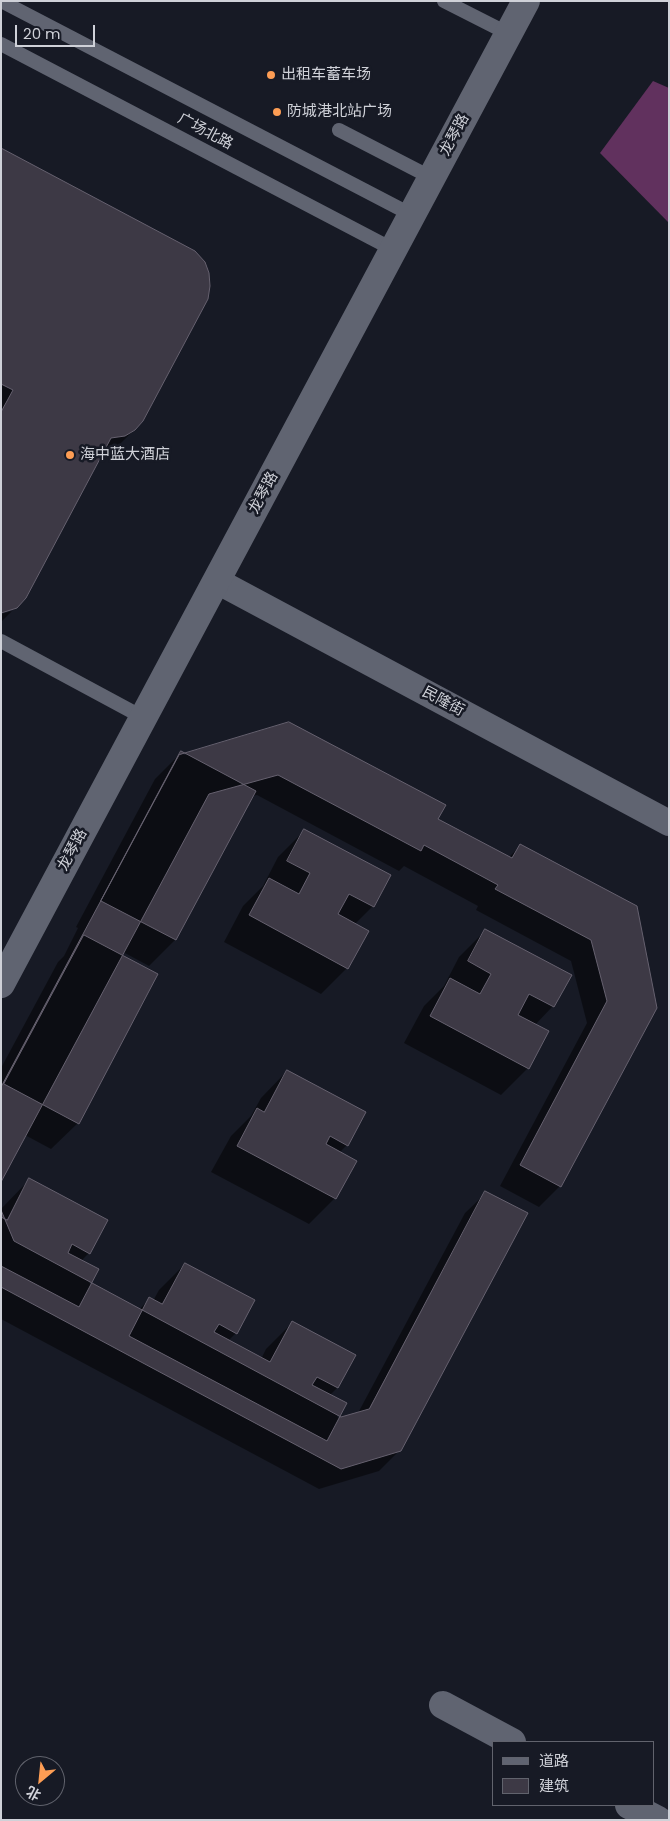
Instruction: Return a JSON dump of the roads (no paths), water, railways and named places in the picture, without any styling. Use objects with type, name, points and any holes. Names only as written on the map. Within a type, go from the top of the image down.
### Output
[{"type":"street","name":"龙琴路","points":[[1,984],[526,1]]},
{"type":"street","name":"民隆街","points":[[217,581],[669,822]]},
{"type":"street","points":[[443,1705],[510,1741]]},
{"type":"street","points":[[631,1806],[658,1820]]},
{"type":"lane","points":[[444,1],[509,34]]},
{"type":"lane","points":[[1,2],[412,214]]},
{"type":"lane","name":"广场北路","points":[[1,44],[394,250]]},
{"type":"lane","points":[[338,130],[432,178]]},
{"type":"lane","points":[[1,641],[144,718]]},
{"type":"place","name":"出租车蓄车场","points":[[271,75]]},
{"type":"place","name":"防城港北站广场","points":[[277,112]]},
{"type":"place","name":"海中蓝大酒店","points":[[70,455]]}]
